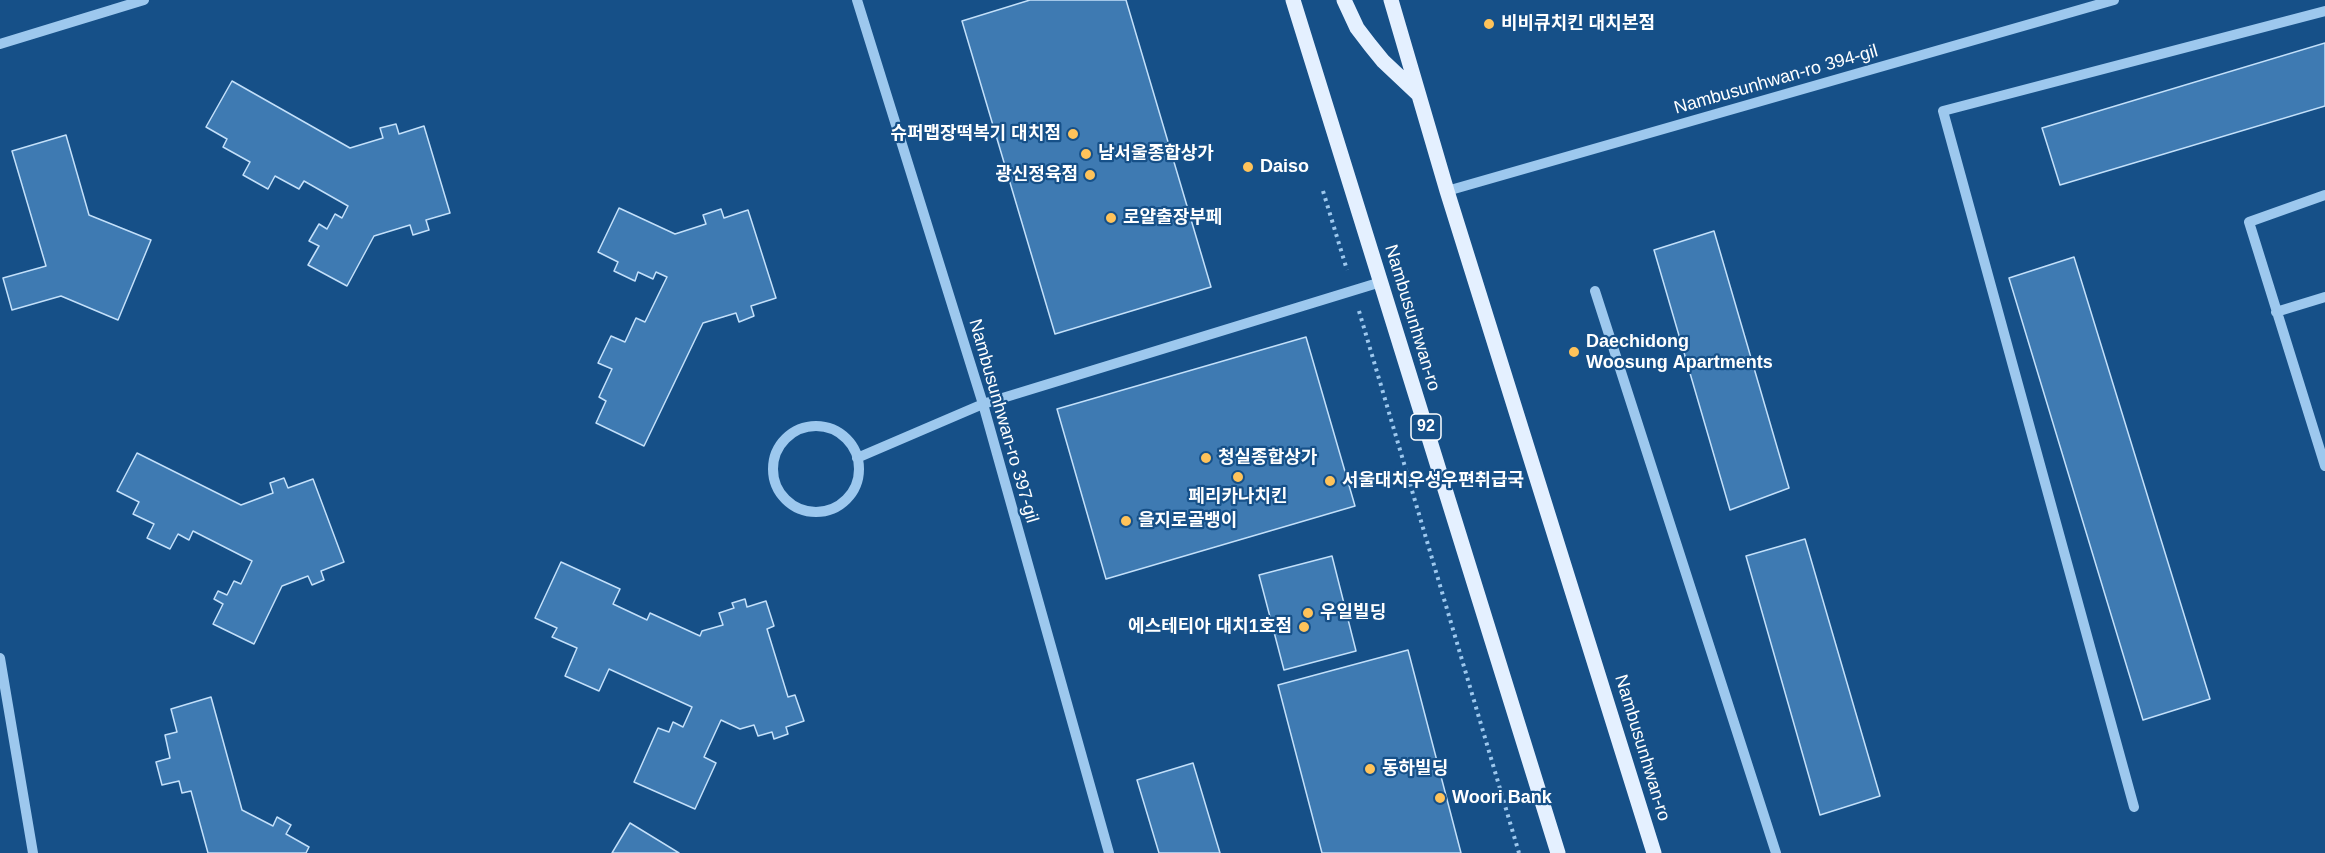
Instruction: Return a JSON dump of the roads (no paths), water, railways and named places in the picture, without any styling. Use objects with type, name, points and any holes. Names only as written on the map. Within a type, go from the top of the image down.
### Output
[{"type":"main road","name":"Nambusunhwan-ro","points":[[1293,0],[1558,853]]},
{"type":"main road","points":[[1344,0],[1352,21],[1370,45],[1383,61],[1418,94]]},
{"type":"main road","name":"Nambusunhwan-ro","points":[[1390,0],[1447,191],[1654,853]]},
{"type":"street","points":[[0,44],[144,0]]},
{"type":"street","name":"Nambusunhwan-ro 397-gil","points":[[857,0],[983,404],[1109,853]]},
{"type":"street","name":"Nambusunhwan-ro 394-gil","points":[[1447,191],[2114,0]]},
{"type":"street","points":[[2134,807],[1943,111],[2325,11]]},
{"type":"street","points":[[2325,195],[2249,222],[2276,312],[2322,448],[2325,466]]},
{"type":"street","points":[[858,458],[983,404],[1381,282]]},
{"type":"street","points":[[1595,291],[1776,853]]},
{"type":"street","points":[[2276,312],[2325,297]]},
{"type":"street","points":[[804,427],[831,428],[843,435],[852,445],[858,458],[859,472],[855,486],[848,498],[829,509],[807,511],[794,505],[783,495],[776,483],[773,469],[776,455],[782,443],[804,427]]},
{"type":"street","points":[[0,658],[33,853]]},
{"type":"place","name":"비비큐치킨 대치본점","points":[[1489,24]]},
{"type":"place","name":"슈퍼맵장떡복기 대치점","points":[[1073,134]]},
{"type":"place","name":"남서울종합상가","points":[[1086,154]]},
{"type":"place","name":"Daiso","points":[[1248,167]]},
{"type":"place","name":"광신정육점","points":[[1090,175]]},
{"type":"place","name":"로얄출장부페","points":[[1111,218]]},
{"type":"place","name":"Daechidong Woosung Apartments","points":[[1574,352]]},
{"type":"place","name":"청실종합상가","points":[[1206,458]]},
{"type":"place","name":"페리카나치킨","points":[[1238,477]]},
{"type":"place","name":"서울대치우성우편취급국","points":[[1330,481]]},
{"type":"place","name":"을지로골뱅이","points":[[1126,521]]},
{"type":"place","name":"우일빌딩","points":[[1308,613]]},
{"type":"place","name":"에스테티아 대치1호점","points":[[1304,627]]},
{"type":"place","name":"동하빌딩","points":[[1370,769]]},
{"type":"place","name":"Woori Bank","points":[[1440,798]]}]
